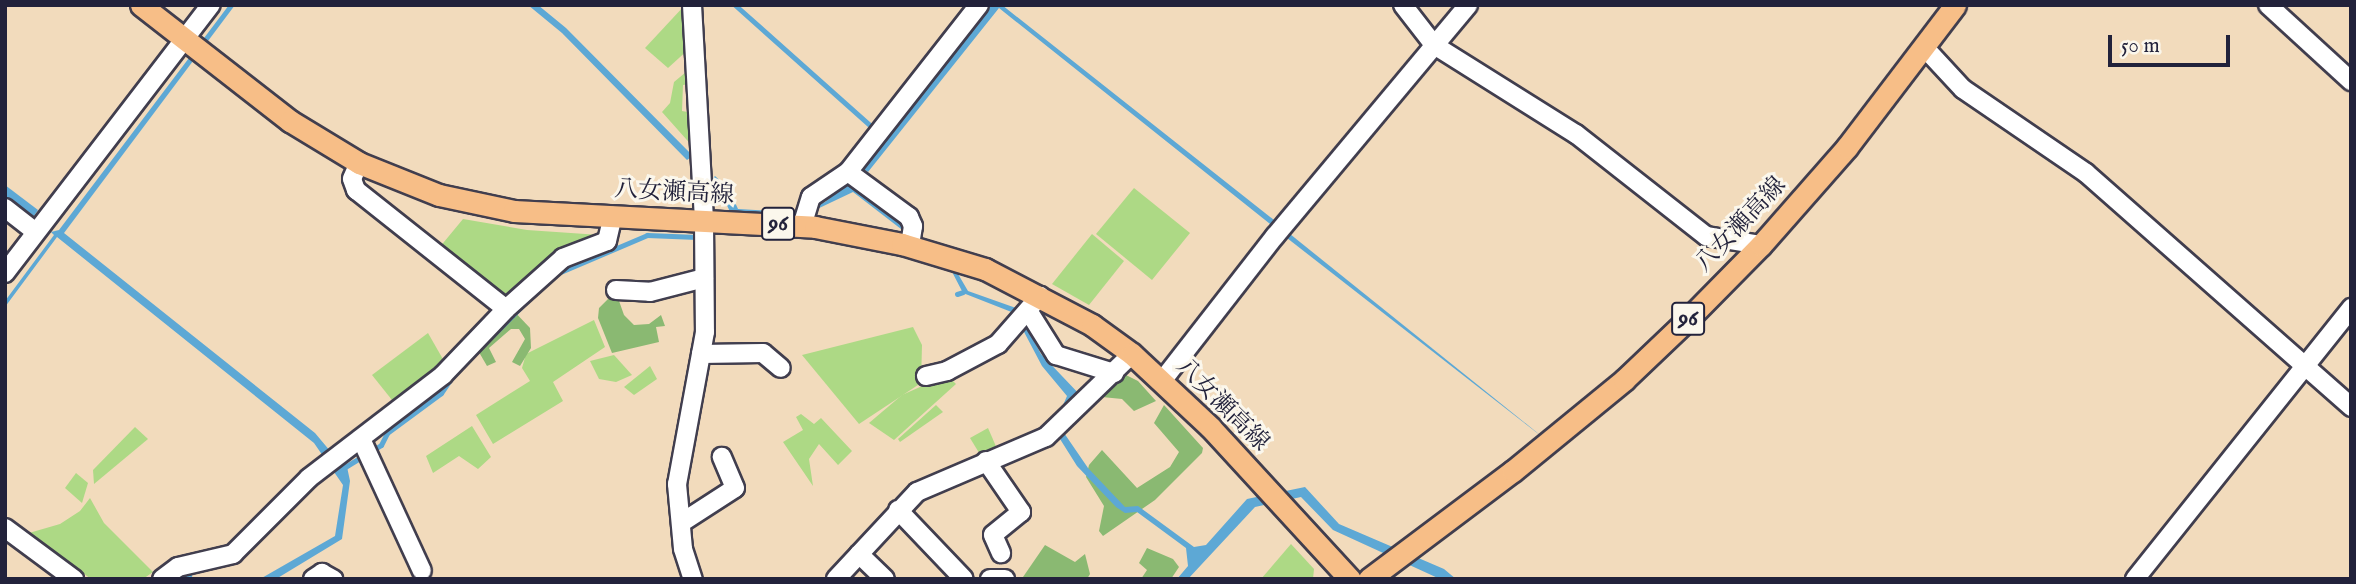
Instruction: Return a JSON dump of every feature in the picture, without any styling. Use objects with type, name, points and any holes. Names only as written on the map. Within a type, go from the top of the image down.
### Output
[{"type":"main road","name":"八女瀬高線","points":[[141,5],[290,121],[359,163],[439,195],[498,208],[802,226],[910,246],[985,270],[1035,304],[1132,354],[1163,381],[1350,579]]},
{"type":"main road","name":"八女瀬高線","points":[[1369,579],[1624,380],[1761,245],[1847,147],[1955,5]]},
{"type":"street","points":[[5,273],[211,5]]},
{"type":"street","points":[[692,5],[705,278],[701,354],[677,484],[681,523],[693,579]]},
{"type":"street","points":[[802,226],[811,197],[848,172],[979,5]]},
{"type":"street","points":[[1403,5],[1434,45],[1576,134],[1706,236],[1761,245]]},
{"type":"street","points":[[1163,381],[1468,5]]},
{"type":"street","points":[[2268,5],[2351,80]]},
{"type":"street","points":[[1924,47],[1962,89],[2086,173],[2303,368],[2351,407]]},
{"type":"street","points":[[359,163],[352,179],[356,190],[506,309]]},
{"type":"street","points":[[848,172],[909,217],[913,226],[910,246]]},
{"type":"street","points":[[5,208],[36,232]]},
{"type":"street","points":[[162,579],[178,567],[233,554],[309,478],[443,375],[506,309],[563,258],[607,241],[613,216]]},
{"type":"street","points":[[616,290],[650,292],[705,278]]},
{"type":"street","points":[[926,376],[947,371],[998,344],[1035,304],[1056,355],[1114,373]]},
{"type":"street","points":[[2135,579],[2351,308]]},
{"type":"street","points":[[701,354],[763,352],[781,368]]},
{"type":"street","points":[[836,579],[917,492],[1046,438],[1132,354]]},
{"type":"street","points":[[361,439],[422,571]]},
{"type":"street","points":[[681,523],[735,488],[722,457]]},
{"type":"street","points":[[986,461],[1021,512],[993,536],[1001,553]]},
{"type":"street","points":[[898,510],[964,579]]},
{"type":"street","points":[[5,528],[74,579]]},
{"type":"street","points":[[859,554],[885,579]]},
{"type":"street","points":[[313,579],[322,573],[333,579]]},
{"type":"street","points":[[990,579],[1005,579]]},
{"type":"green space","points":[[685,5],[690,48],[668,68],[645,48]]},
{"type":"green space","points":[[686,72],[690,84],[683,85],[682,111],[693,113],[694,148],[662,112],[670,103],[674,82]]},
{"type":"green space","points":[[1134,188],[1190,233],[1152,280],[1096,234]]},
{"type":"green space","points":[[463,219],[527,230],[600,235],[534,269],[503,300],[439,248]]},
{"type":"green space","points":[[1092,234],[1124,261],[1089,305],[1052,284]]},
{"type":"green space","points":[[609,298],[618,298],[624,315],[634,325],[649,324],[661,315],[665,326],[656,327],[659,342],[612,353],[598,318],[599,308]]},
{"type":"green space","points":[[511,308],[530,328],[531,348],[520,366],[512,362],[525,339],[519,329],[511,329],[489,348],[496,362],[487,366],[476,347]]},
{"type":"green space","points":[[594,320],[605,347],[553,382],[563,401],[493,444],[476,415],[530,381],[522,368],[526,354]]},
{"type":"green space","points":[[913,327],[922,345],[921,383],[859,424],[802,355]]},
{"type":"green space","points":[[428,333],[444,361],[396,405],[372,375]]},
{"type":"green space","points":[[614,355],[632,375],[616,382],[599,379],[590,361]]},
{"type":"green space","points":[[650,366],[657,379],[634,395],[624,387]]},
{"type":"green space","points":[[947,375],[956,384],[894,440],[869,423],[902,395]]},
{"type":"green space","points":[[1126,375],[1138,381],[1156,401],[1134,411],[1122,399],[1102,397]]},
{"type":"green space","points":[[936,405],[943,412],[900,442],[898,439]]},
{"type":"green space","points":[[1164,405],[1203,448],[1202,453],[1155,500],[1103,536],[1099,531],[1104,506],[1086,477],[1089,465],[1102,450],[1137,488],[1170,467],[1179,452],[1154,423]]},
{"type":"green space","points":[[801,414],[814,424],[821,418],[852,451],[838,465],[819,444],[809,459],[813,486],[783,442],[803,430],[796,417]]},
{"type":"green space","points":[[472,426],[491,457],[478,469],[459,456],[433,473],[426,456]]},
{"type":"green space","points":[[135,427],[148,439],[94,484],[93,470]]},
{"type":"green space","points":[[988,428],[998,451],[981,456],[970,438]]},
{"type":"green space","points":[[76,473],[88,483],[82,503],[65,488]]},
{"type":"green space","points":[[90,498],[104,523],[153,572],[143,579],[91,579],[29,533],[60,524],[80,511]]},
{"type":"green space","points":[[1291,544],[1314,569],[1313,579],[1261,579]]},
{"type":"green space","points":[[1045,545],[1075,562],[1085,554],[1090,574],[1087,579],[1023,577]]},
{"type":"green space","points":[[1147,548],[1173,559],[1179,567],[1171,579],[1141,579],[1147,570],[1139,563]]},
{"type":"water","points":[[229,5],[235,5],[64,233],[315,433],[341,464],[346,462],[350,481],[342,539],[276,579],[260,579],[335,536],[343,485],[314,443],[57,237],[5,307],[5,301],[54,235],[51,232],[59,230]]},
{"type":"water","points":[[528,5],[538,5],[566,28],[693,156],[687,160],[562,33]]},
{"type":"water","points":[[991,5],[1002,5],[1274,220],[1275,228],[999,8],[868,172],[862,168]]},
{"type":"water","points":[[715,176],[729,189],[738,209],[793,212],[825,202],[849,183],[951,262],[968,291],[1016,308],[1041,354],[1082,397],[1062,430],[1088,468],[1125,507],[1138,506],[1194,547],[1206,545],[1247,499],[1305,487],[1339,524],[1444,569],[1456,579],[1440,579],[1333,530],[1301,497],[1255,507],[1188,579],[1177,579],[1188,566],[1186,548],[1137,512],[1125,513],[1116,507],[1077,466],[1060,439],[1054,426],[1067,396],[1042,366],[1014,313],[963,293],[949,266],[853,192],[794,220],[733,218],[722,195],[709,183]]},
{"type":"water","points":[[5,185],[38,210],[32,219],[5,197]]},
{"type":"water","points":[[1290,234],[1545,439],[1287,238]]},
{"type":"waterway","points":[[735,5],[873,128]]},
{"type":"waterway","points":[[558,273],[647,235],[697,237]]},
{"type":"waterway","points":[[957,294],[963,292]]},
{"type":"waterway","points":[[492,336],[527,301]]},
{"type":"waterway","points":[[345,467],[381,445],[387,433],[441,393],[453,375]]},
{"type":"waterway","points":[[179,579],[189,575]]}]
